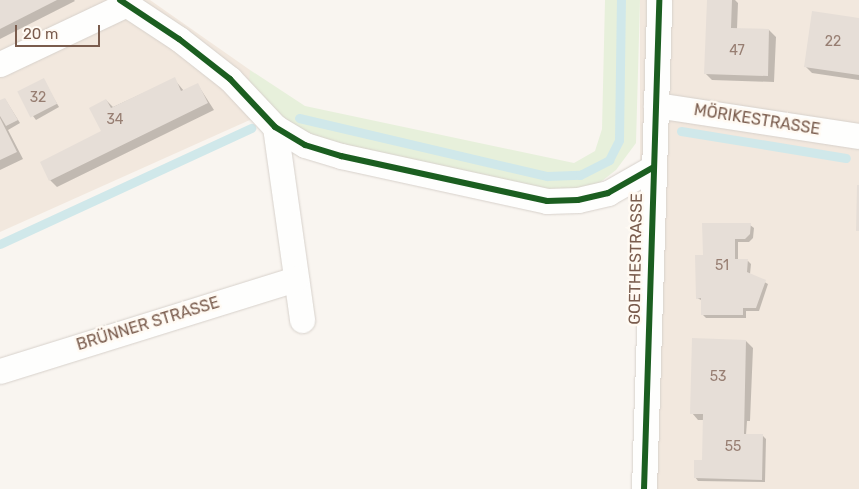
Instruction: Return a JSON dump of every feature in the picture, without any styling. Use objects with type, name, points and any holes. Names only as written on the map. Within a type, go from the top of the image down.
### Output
[{"type":"street","name":"GOETHESTRASSE","points":[[644,489],[652,168],[659,0]]},
{"type":"street","points":[[0,64],[123,3],[179,38],[230,79],[275,128],[305,145],[342,156],[547,201],[578,200],[608,193],[652,168]]},
{"type":"street","name":"MÖRIKESTRASSE","points":[[656,105],[859,136]]},
{"type":"street","points":[[275,128],[302,320]]},
{"type":"street","name":"BRÜNNER STRASSE","points":[[0,370],[296,279]]},
{"type":"shaded area","points":[[0,0],[150,0],[250,70],[252,119],[0,232]]},
{"type":"shaded area","points":[[640,0],[859,0],[859,489],[640,489]]},
{"type":"green space","points":[[605,0],[640,0],[636,143],[616,170],[598,184],[576,191],[547,191],[309,136],[279,117],[249,87],[250,70],[305,106],[574,163],[595,151],[602,129]]},
{"type":"building","points":[[0,0],[57,0],[0,29]]},
{"type":"building","points":[[707,0],[732,0],[731,28],[769,29],[768,76],[704,74]]},
{"type":"building","points":[[812,11],[859,18],[859,75],[804,67]]},
{"type":"building","points":[[175,77],[181,91],[198,83],[208,103],[49,181],[40,162],[101,131],[89,108],[106,99],[111,108]]},
{"type":"building","points":[[44,78],[57,104],[30,117],[17,92]]},
{"type":"building","points":[[5,98],[18,120],[6,126],[0,116],[0,100]]},
{"type":"building","points":[[0,118],[17,152],[0,160]]},
{"type":"building","points":[[857,185],[859,185],[859,231],[856,231]]},
{"type":"building","points":[[702,223],[751,223],[750,234],[745,239],[735,239],[735,259],[748,259],[747,272],[766,280],[756,308],[743,308],[743,315],[701,315],[701,298],[696,299],[695,255],[703,255]]},
{"type":"building","points":[[692,338],[746,340],[744,434],[763,434],[762,480],[694,478],[694,460],[702,460],[703,414],[690,414]]},
{"type":"waterway","points":[[299,118],[547,176],[580,175],[609,160],[619,140],[621,0]]},
{"type":"waterway","points":[[0,244],[251,128]]},
{"type":"waterway","points":[[681,131],[846,158]]},
{"type":"cycle path","points":[[120,0],[179,39],[230,79],[275,127],[305,145],[341,156],[547,201],[578,200],[608,193],[652,168]]},
{"type":"cycle path","points":[[644,489],[659,0]]}]
